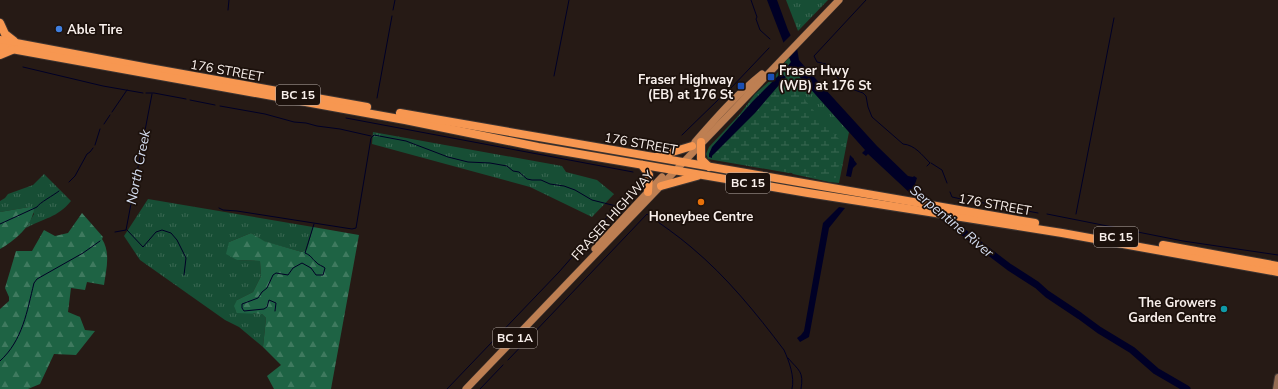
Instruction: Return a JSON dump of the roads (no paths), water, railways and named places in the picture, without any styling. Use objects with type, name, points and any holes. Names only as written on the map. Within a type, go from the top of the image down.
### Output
[{"type":"highway","points":[[0,23],[5,34],[16,46],[0,55]]},
{"type":"highway","name":"176 STREET","points":[[0,40],[16,46],[149,68],[653,158],[954,209],[1278,271]]},
{"type":"highway","name":"BC 15","points":[[0,47],[16,46],[405,120],[538,147],[642,165]]},
{"type":"highway","points":[[702,142],[701,159],[709,167]]},
{"type":"highway","points":[[653,158],[692,146]]},
{"type":"highway","points":[[642,165],[649,175],[648,192]]},
{"type":"highway","name":"176 STREET","points":[[642,165],[1070,235],[1278,271]]},
{"type":"highway","points":[[661,186],[702,175]]},
{"type":"main road","name":"FRASER HIGHWAY","points":[[466,389],[560,291],[648,192],[702,142],[839,0]]},
{"type":"main road","name":"FRASER HIGHWAY","points":[[680,162],[718,116],[752,82],[785,55]]},
{"type":"main road","name":"FRASER HIGHWAY","points":[[604,242],[661,186],[672,170]]},
{"type":"main road","points":[[604,242],[672,170]]},
{"type":"main road","points":[[1276,389],[1278,377]]},
{"type":"water","points":[[767,0],[777,0],[788,30],[797,48],[799,60],[877,146],[908,176],[914,176],[917,178],[915,184],[920,189],[912,195],[868,154],[866,156],[862,153],[865,150],[798,75],[795,76],[787,67],[791,62]]},
{"type":"water","points":[[781,73],[786,77],[755,113],[712,156],[712,158],[709,157],[712,147],[753,101]]},
{"type":"water","points":[[850,155],[857,164],[853,168],[851,177],[846,176]]},
{"type":"water","points":[[839,207],[845,208],[829,228],[809,337],[800,342],[797,338],[804,331],[823,223]]},
{"type":"waterway","points":[[228,10],[229,0]]},
{"type":"waterway","points":[[393,10],[395,0]]},
{"type":"waterway","points":[[554,76],[569,0]]},
{"type":"waterway","points":[[751,0],[760,30],[770,39]]},
{"type":"waterway","points":[[866,0],[814,56],[817,62],[826,64],[846,87],[863,93],[866,96],[872,117],[903,144],[911,146],[918,151],[930,163],[927,166]]},
{"type":"waterway","points":[[377,98],[392,16]]},
{"type":"waterway","points":[[1076,214],[1114,18]]},
{"type":"waterway","points":[[731,88],[769,48]]},
{"type":"waterway","points":[[23,67],[103,86],[143,93]]},
{"type":"waterway","points":[[112,112],[127,90]]},
{"type":"waterway","points":[[146,93],[186,99]]},
{"type":"waterway","name":"North Creek","points":[[115,232],[126,230],[152,94]]},
{"type":"waterway","points":[[682,135],[720,98]]},
{"type":"waterway","points":[[190,100],[215,105]]},
{"type":"waterway","points":[[220,106],[265,114],[294,122],[340,129],[371,136]]},
{"type":"waterway","points":[[104,124],[110,115]]},
{"type":"waterway","points":[[346,118],[633,172]]},
{"type":"waterway","points":[[95,145],[100,129]]},
{"type":"waterway","points":[[219,208],[223,210],[352,229],[356,228],[371,138],[374,135],[406,141],[448,157],[468,162],[490,163],[507,166],[513,171],[519,172],[527,179],[541,180],[550,184],[564,186],[575,190],[592,200],[616,206]]},
{"type":"waterway","points":[[69,182],[75,176],[87,154],[93,148]]},
{"type":"waterway","points":[[931,163],[942,170],[947,183]]},
{"type":"waterway","name":"Serpentine River","points":[[910,185],[930,206]]},
{"type":"waterway","points":[[0,224],[37,207],[59,191]]},
{"type":"waterway","points":[[950,192],[952,197],[961,199]]},
{"type":"waterway","points":[[968,200],[1038,213]]},
{"type":"waterway","points":[[447,389],[559,272],[616,207]]},
{"type":"waterway","name":"Serpentine River","points":[[938,213],[1009,267],[1037,285],[1047,294],[1099,330],[1132,350],[1156,371],[1187,389]]},
{"type":"waterway","points":[[508,360],[647,214],[680,238],[704,259],[729,283],[752,309],[784,350],[790,364],[793,384],[792,389]]},
{"type":"waterway","points":[[1047,214],[1183,241],[1278,255]]},
{"type":"waterway","points":[[275,311],[276,303],[269,300],[267,307],[264,309],[244,311],[242,304],[258,298],[267,288],[273,275],[276,273],[288,275],[293,268],[302,263],[311,268],[316,275],[323,275],[325,268],[305,253],[314,224]]},
{"type":"waterway","points":[[127,230],[143,247],[156,232],[162,230],[171,233],[177,240],[186,258],[184,275]]},
{"type":"waterway","name":"North Creek","points":[[0,361],[8,353],[19,334],[23,325],[34,283],[37,279],[83,253],[100,241]]},
{"type":"waterway","points":[[788,358],[800,372],[802,378],[801,389]]},
{"type":"waterway","points":[[480,389],[503,365]]},
{"type":"place","name":"Able Tire","points":[[59,29]]},
{"type":"place","name":"Fraser Hwy (WB) at 176 St","points":[[771,77]]},
{"type":"place","name":"Fraser Highway (EB) at 176 St","points":[[741,86]]},
{"type":"place","name":"Honeybee Centre","points":[[701,202]]},
{"type":"place","name":"The Growers Garden Centre","points":[[1224,309]]}]
